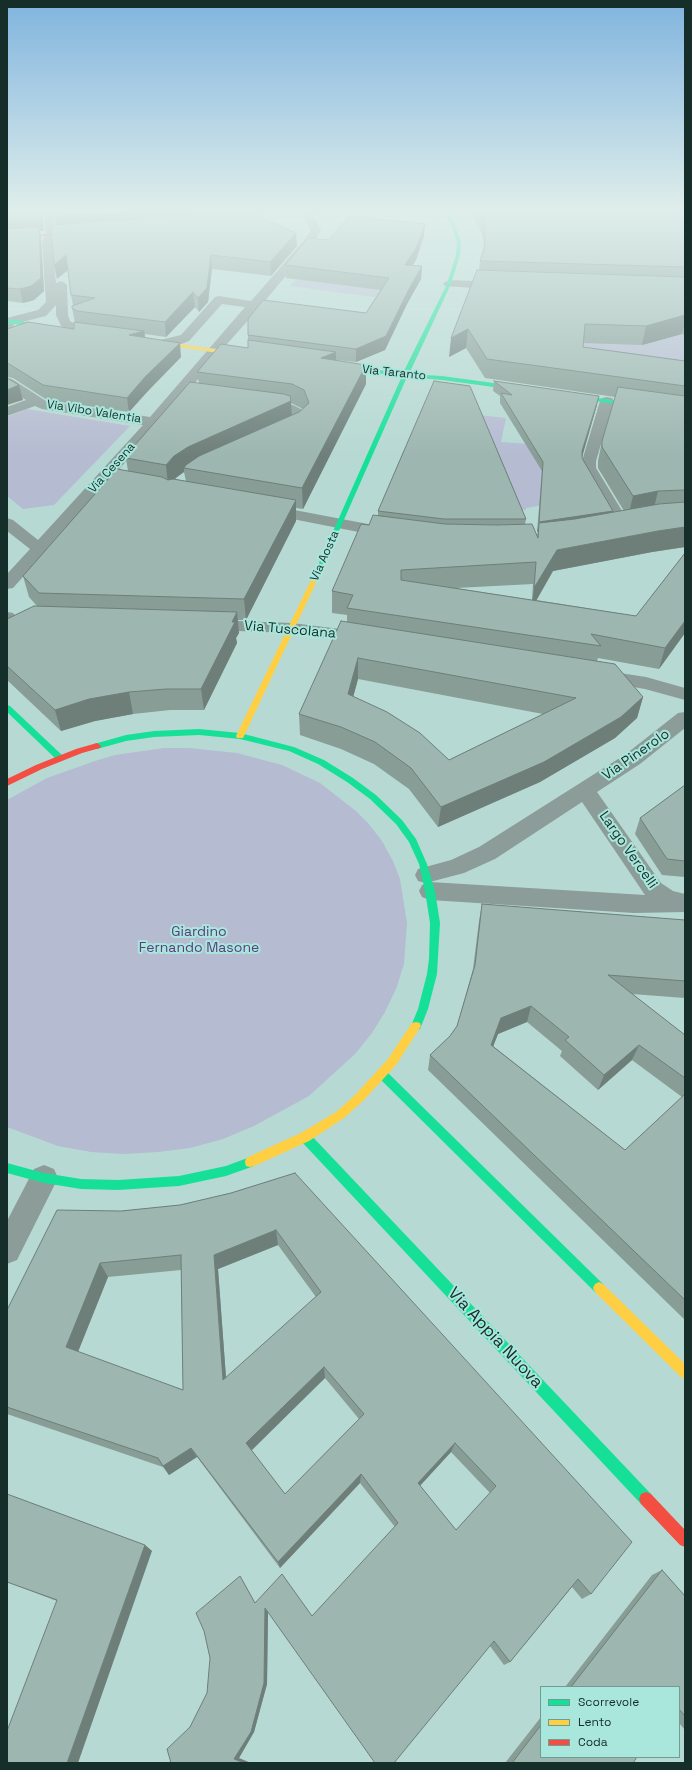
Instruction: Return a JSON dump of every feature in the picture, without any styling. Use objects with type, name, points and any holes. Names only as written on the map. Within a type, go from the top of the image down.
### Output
[{"type":"main road","name":"Via Aosta","points":[[240,736],[292,628],[406,375],[445,292]]},
{"type":"main road","points":[[7,324],[81,332]]},
{"type":"main road","points":[[140,340],[253,356]]},
{"type":"main road","name":"Via Taranto","points":[[330,366],[442,378],[535,391]]},
{"type":"main road","points":[[558,394],[685,412]]},
{"type":"main road","points":[[7,708],[60,758]]},
{"type":"main road","points":[[7,783],[60,758],[112,742],[154,734],[199,732],[240,736],[296,751],[331,768],[359,786],[382,805],[406,832],[418,852],[428,883],[435,923],[434,959],[428,991],[414,1030],[382,1074],[350,1106],[305,1137],[246,1164],[226,1171],[179,1181],[151,1184],[99,1185],[44,1178],[7,1168]]},
{"type":"main road","points":[[382,1074],[685,1373]]},
{"type":"main road","name":"Via Appia Nuova","points":[[305,1137],[685,1540]]},
{"type":"street","points":[[7,324],[42,313],[52,302],[51,292]]},
{"type":"street","points":[[61,292],[62,315],[67,325],[81,332]]},
{"type":"street","name":"Via Cesena","points":[[7,584],[153,422],[186,396],[214,350],[266,292]]},
{"type":"street","points":[[164,344],[185,338],[219,300],[255,305]]},
{"type":"street","name":"Via Vibo Valentia","points":[[7,382],[42,405],[153,422]]},
{"type":"street","name":"Via Vibo Valentia","points":[[7,412],[36,401]]},
{"type":"street","points":[[607,401],[589,461],[589,468],[622,524]]},
{"type":"street","points":[[252,404],[288,408],[294,410],[300,416],[301,423],[298,426],[273,438]]},
{"type":"street","points":[[101,480],[149,489]]},
{"type":"street","points":[[250,507],[306,516],[339,524],[403,534]]},
{"type":"street","points":[[604,528],[638,522]]},
{"type":"street","points":[[7,523],[39,548]]},
{"type":"street","name":"Via Tuscolana","points":[[192,624],[292,628],[378,640]]},
{"type":"street","points":[[583,673],[646,683],[685,694]]},
{"type":"street","name":"Via Pinerolo","points":[[585,790],[646,750],[685,718]]},
{"type":"street","points":[[428,883],[456,867],[483,855],[585,790]]},
{"type":"street","name":"Largo Vercelli","points":[[585,790],[652,889],[665,897],[683,902]]},
{"type":"street","name":"Largo Vercelli","points":[[428,883],[454,891],[634,904],[683,902]]},
{"type":"street","points":[[7,1250],[44,1178]]},
{"type":"green space","points":[[332,292],[393,292],[388,299]]},
{"type":"green space","points":[[544,324],[685,335],[685,386],[589,367]]},
{"type":"green space","points":[[27,409],[130,426],[54,505],[23,509],[7,496],[7,417]]},
{"type":"green space","points":[[478,415],[506,418],[501,442],[544,445],[561,502],[526,508],[526,510],[515,510]]},
{"type":"green space","name":"Giardino Fernando Masone","points":[[164,748],[189,748],[237,753],[282,765],[320,783],[356,811],[368,823],[382,841],[393,861],[400,879],[407,923],[404,964],[396,989],[385,1012],[372,1033],[355,1054],[309,1096],[254,1126],[223,1139],[190,1148],[158,1152],[124,1154],[91,1152],[58,1146],[7,1127],[7,800],[47,778],[95,761],[115,755]]},
{"type":"building","points":[[71,292],[204,292],[198,298],[193,292],[165,322],[77,311],[72,308],[72,306],[95,298],[71,295]]},
{"type":"building","points":[[380,292],[408,292],[386,336],[356,349],[248,335],[248,319],[263,300],[366,313]]},
{"type":"building","points":[[469,292],[685,292],[685,315],[646,326],[585,324],[583,347],[685,361],[685,386],[487,359],[468,329],[451,338]]},
{"type":"building","points":[[28,322],[74,329],[74,322],[144,331],[129,335],[180,343],[145,377],[127,398],[43,385],[7,363],[7,329]]},
{"type":"building","points":[[248,340],[336,352],[321,358],[366,365],[302,488],[184,468],[199,456],[299,412],[309,403],[304,390],[292,384],[197,372],[221,344],[248,348]]},
{"type":"building","points":[[7,378],[19,385],[7,390]]},
{"type":"building","points":[[434,381],[470,386],[526,519],[444,519],[378,511]]},
{"type":"building","points":[[494,381],[599,396],[582,451],[582,458],[613,511],[539,522],[543,462],[501,393],[512,395]]},
{"type":"building","points":[[190,382],[284,394],[290,396],[291,401],[188,447],[174,456],[166,465],[126,458],[130,454],[128,453]]},
{"type":"building","points":[[618,387],[685,396],[685,490],[658,491],[633,496],[602,447],[602,441]]},
{"type":"building","points":[[117,469],[162,477],[168,480],[173,479],[296,500],[244,599],[39,593],[23,576]]},
{"type":"building","points":[[685,502],[685,527],[557,550],[534,588],[536,562],[401,570],[401,580],[636,616],[685,553],[685,621],[665,648],[591,634],[601,646],[347,608],[353,595],[332,591],[361,524],[369,525],[373,515],[445,524],[532,524],[538,538],[539,523],[575,519],[659,504]]},
{"type":"building","points":[[34,606],[237,612],[232,622],[235,622],[201,689],[166,689],[129,692],[89,699],[55,710],[7,666],[7,619]]},
{"type":"building","points":[[341,621],[615,664],[643,697],[621,717],[544,762],[441,807],[411,768],[375,742],[341,727],[299,714]],"holes":[[[358,658],[576,698],[449,760],[420,733],[387,712],[348,694]]]},
{"type":"building","points":[[685,785],[685,861],[667,859],[640,818]]},
{"type":"building","points":[[482,904],[685,920],[685,981],[608,975],[685,1035],[685,1078],[639,1045],[604,1075],[565,1040],[569,1037],[531,1006],[501,1018],[491,1045],[625,1150],[685,1094],[685,1300],[430,1055],[450,1036],[457,1026],[475,965]]},
{"type":"building","points":[[295,1173],[632,1542],[591,1594],[578,1579],[510,1662],[494,1641],[394,1763],[375,1763],[265,1608],[264,1683],[251,1732],[234,1759],[244,1763],[171,1763],[167,1749],[190,1727],[207,1693],[210,1658],[204,1631],[196,1613],[240,1576],[255,1603],[282,1574],[312,1616],[398,1523],[361,1474],[278,1562],[191,1448],[163,1466],[158,1458],[7,1407],[7,1310],[57,1210],[121,1211],[180,1205],[231,1193]],"holes":[[[276,1230],[321,1292],[223,1380],[214,1255]],[[181,1255],[183,1390],[66,1347],[100,1263]],[[324,1367],[364,1414],[285,1494],[246,1443]],[[455,1443],[496,1486],[456,1530],[418,1483]]]},
{"type":"building","points":[[7,1494],[145,1545],[67,1763],[7,1763],[7,1731],[57,1600],[7,1582]]},
{"type":"building","points":[[662,1570],[685,1596],[685,1716],[680,1710],[680,1686],[572,1686]]},
{"type":"building","points":[[540,1726],[540,1758],[636,1758],[633,1763],[512,1763]]},
{"type":"traffic: fast","points":[[317,574],[412,360],[445,292]]},
{"type":"traffic: fast","points":[[7,321],[53,328]]},
{"type":"traffic: fast","points":[[337,367],[405,375]]},
{"type":"traffic: fast","points":[[405,375],[442,378],[523,389]]},
{"type":"traffic: fast","points":[[569,396],[685,412]]},
{"type":"traffic: fast","points":[[7,708],[60,758]]},
{"type":"traffic: fast","points":[[97,746],[126,738],[154,734],[199,732],[240,736],[291,749],[321,762],[350,780],[373,797],[399,822],[413,841],[423,864],[430,891],[435,923],[434,959],[432,974],[423,1009],[416,1026]]},
{"type":"traffic: fast","points":[[382,1074],[599,1288]]},
{"type":"traffic: fast","points":[[305,1137],[646,1499]]},
{"type":"traffic: fast","points":[[7,1168],[44,1178],[81,1184],[118,1185],[179,1181],[226,1171],[250,1162]]},
{"type":"traffic: slow","points":[[151,342],[246,355]]},
{"type":"traffic: slow","points":[[240,736],[317,574]]},
{"type":"traffic: slow","points":[[250,1162],[305,1137],[340,1115],[359,1098],[392,1062],[416,1026]]},
{"type":"traffic: slow","points":[[599,1288],[685,1373]]},
{"type":"traffic: jam","points":[[7,783],[39,767],[79,751],[97,746]]},
{"type":"traffic: jam","points":[[646,1499],[685,1540]]}]
